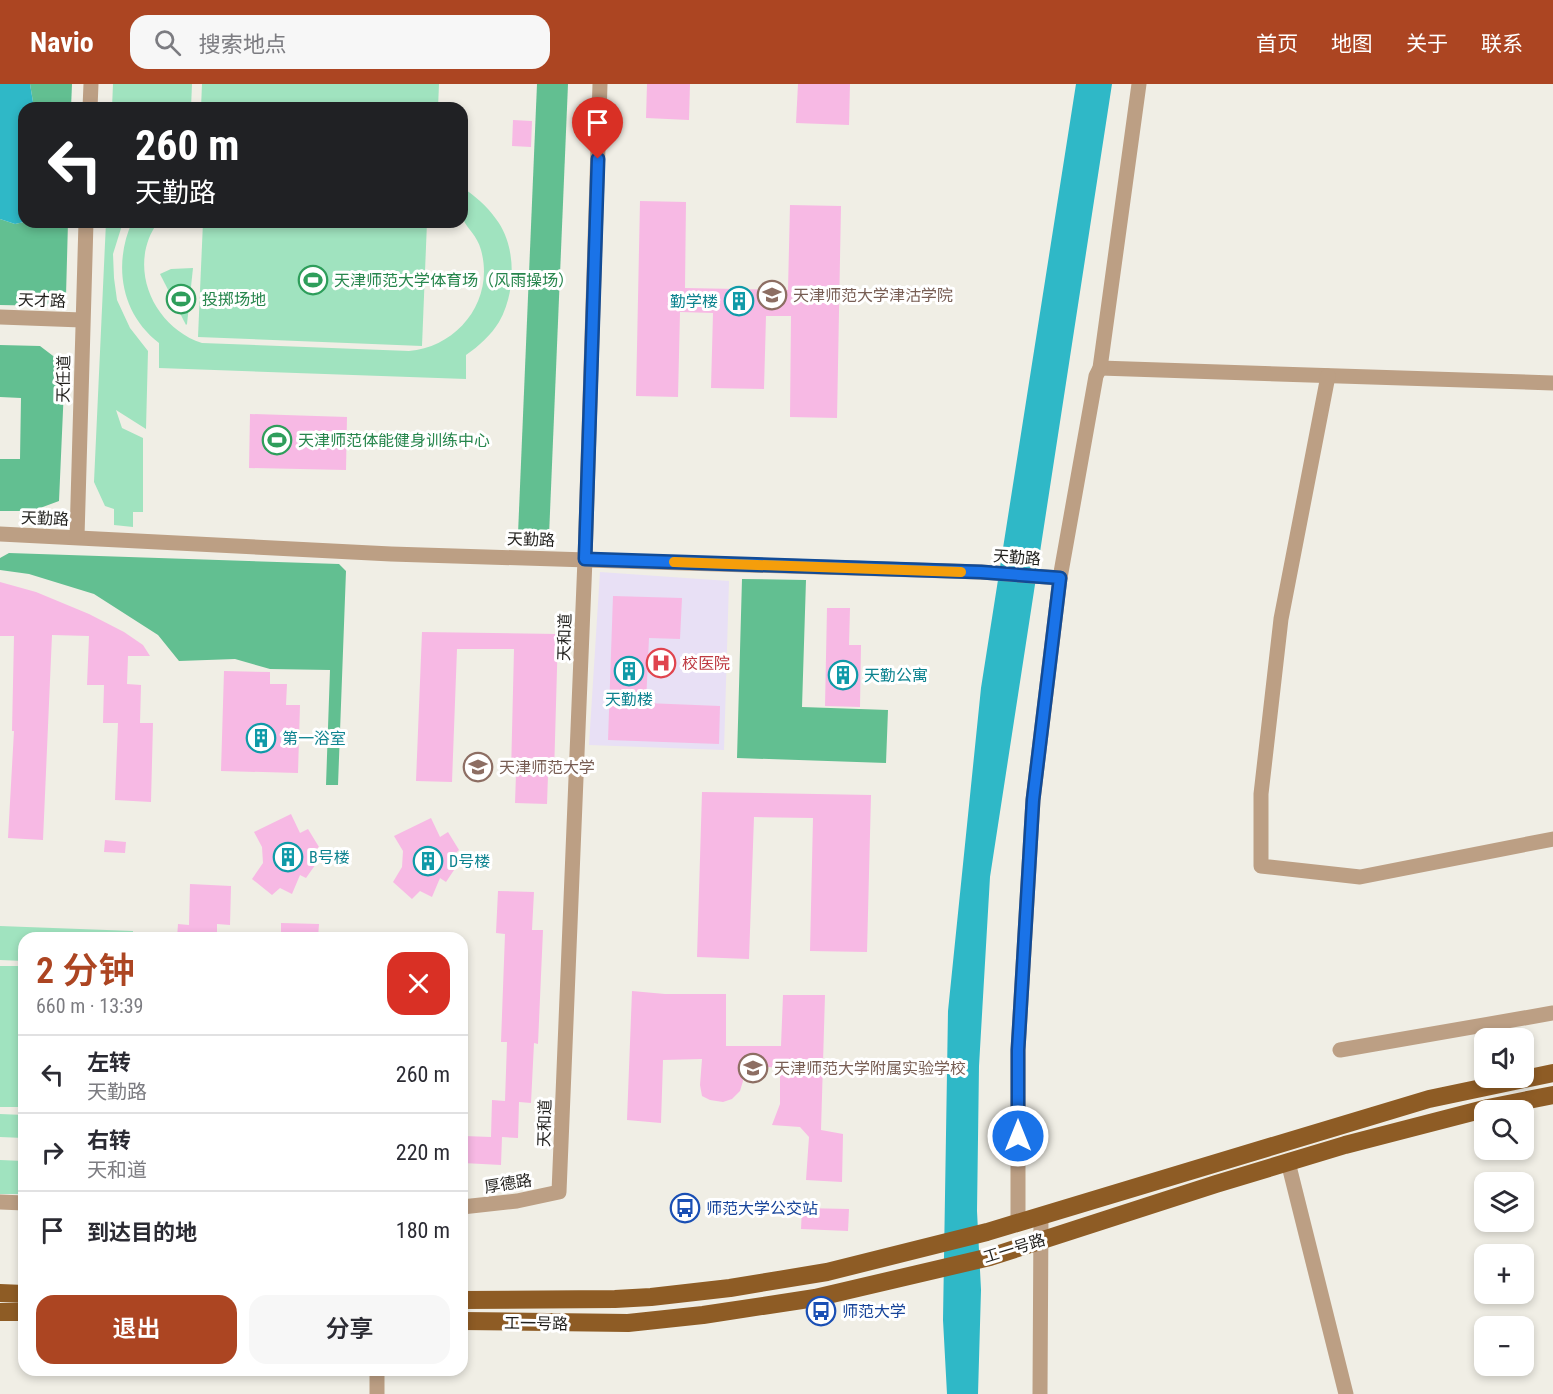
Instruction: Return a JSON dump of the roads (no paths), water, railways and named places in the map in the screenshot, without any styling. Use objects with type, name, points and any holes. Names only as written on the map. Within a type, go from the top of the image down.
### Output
[{"type":"main road","name":"工一号路","points":[[468,1300],[615,1299],[692,1293],[827,1272],[987,1232],[1429,1099],[1553,1073]]},
{"type":"main road","name":"工一号路","points":[[468,1321],[586,1324],[668,1319],[815,1298],[990,1257],[1287,1162],[1439,1120],[1553,1095]]},
{"type":"main road","points":[[0,1293],[18,1294]]},
{"type":"main road","points":[[0,1312],[18,1312]]},
{"type":"street","points":[[90,102],[91,84]]},
{"type":"street","name":"天和道","points":[[559,1192],[585,559],[600,84]]},
{"type":"street","points":[[1018,1222],[1018,1050],[1032,811],[1060,578],[1096,376],[1100,368],[1139,84]]},
{"type":"street","name":"天任道","points":[[77,537],[86,228]]},
{"type":"street","name":"天才路","points":[[0,317],[82,320]]},
{"type":"street","points":[[1100,368],[1553,383]]},
{"type":"street","points":[[1328,376],[1281,619],[1261,794],[1261,866],[1360,877],[1553,840]]},
{"type":"street","name":"天勤路","points":[[0,534],[380,553],[981,572],[1060,578]]},
{"type":"street","points":[[1340,1050],[1553,1013]]},
{"type":"street","points":[[1287,1162],[1346,1394]]},
{"type":"street","name":"厚德路","points":[[468,1206],[517,1201],[559,1192]]},
{"type":"street","points":[[0,1202],[18,1203]]},
{"type":"street","points":[[1040,1394],[1041,1215]]},
{"type":"street","points":[[376,1394],[378,1376]]},
{"type":"water","points":[[0,84],[30,84],[33,102],[18,102],[18,223],[0,219]]},
{"type":"water","points":[[1076,84],[1112,84],[990,877],[979,1066],[977,1211],[981,1290],[978,1394],[947,1394],[943,1320],[948,1011],[981,688]]},
{"type":"place","name":"天津师范大学体育场（风雨操场）","points":[[313,280]]},
{"type":"place","name":"天津师范大学津沽学院","points":[[772,295]]},
{"type":"place","name":"投掷场地","points":[[181,299]]},
{"type":"place","name":"勤学楼","points":[[739,301]]},
{"type":"place","name":"天津师范体能健身训练中心","points":[[277,440]]},
{"type":"place","name":"校医院","points":[[661,663]]},
{"type":"place","name":"天勤楼","points":[[629,671]]},
{"type":"place","name":"天勤公寓","points":[[843,675]]},
{"type":"place","name":"第一浴室","points":[[261,738]]},
{"type":"place","name":"天津师范大学","points":[[478,767]]},
{"type":"place","name":"B号楼","points":[[288,857]]},
{"type":"place","name":"D号楼","points":[[428,861]]},
{"type":"place","name":"天津师范大学附属实验学校","points":[[753,1068]]},
{"type":"place","name":"师范大学公交站","points":[[685,1208]]},
{"type":"place","name":"师范大学","points":[[821,1311]]}]
